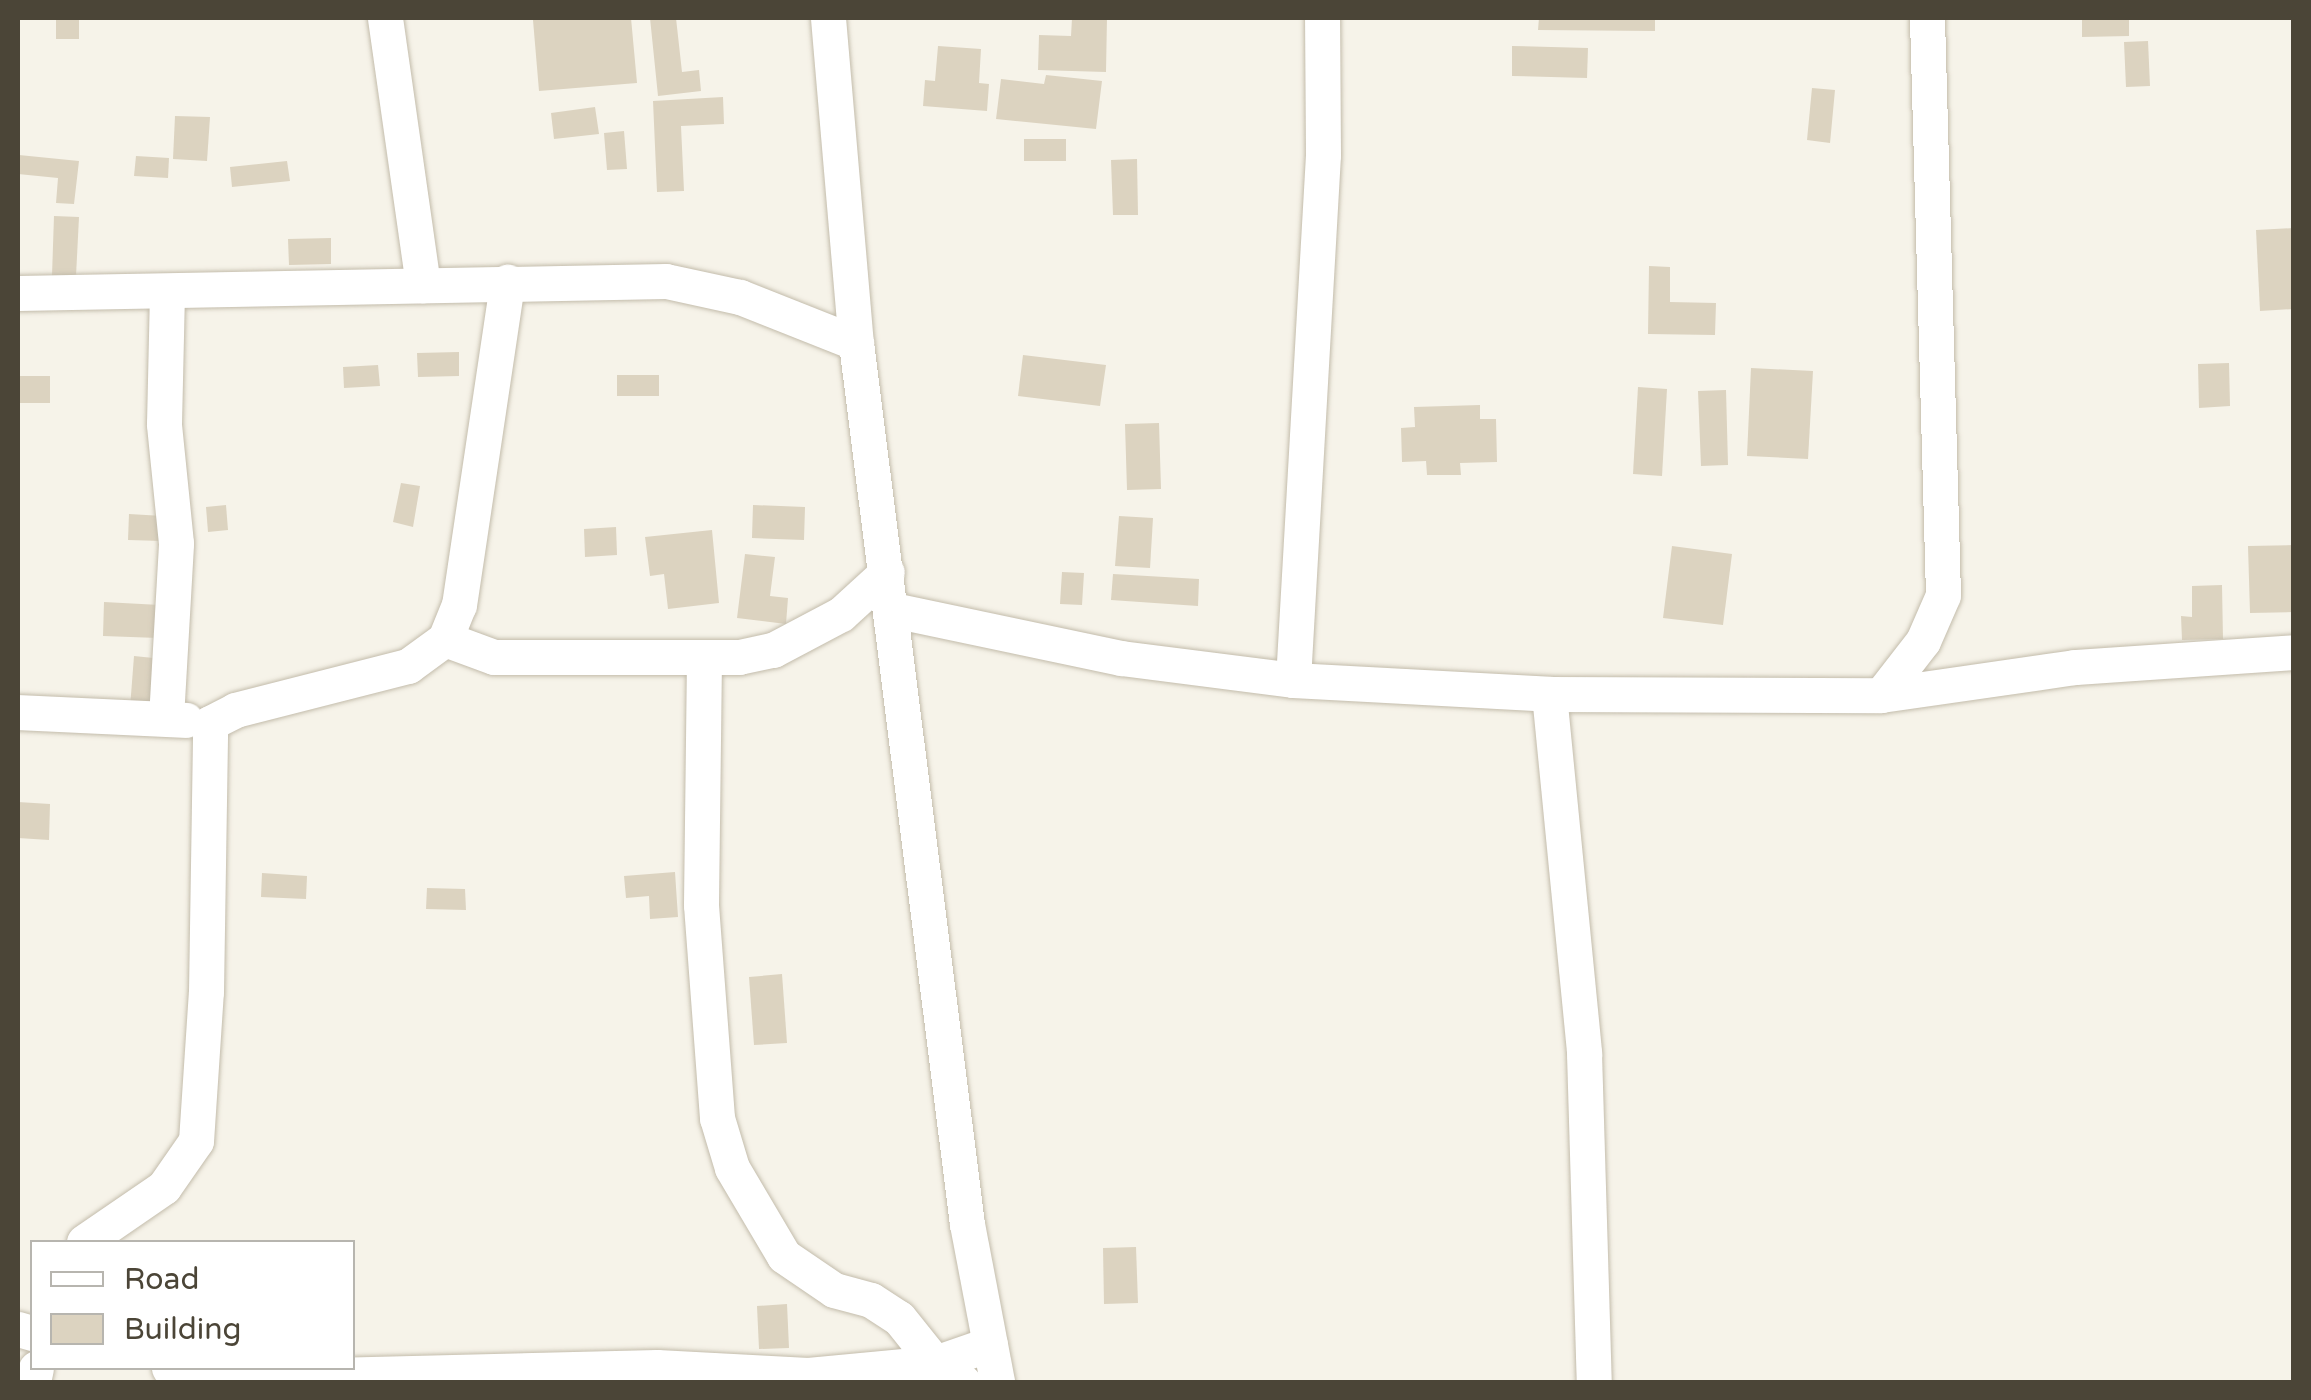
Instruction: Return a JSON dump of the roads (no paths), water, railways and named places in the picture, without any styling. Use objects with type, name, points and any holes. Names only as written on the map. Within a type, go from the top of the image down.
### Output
[{"type":"street","points":[[385,18],[423,285]]},
{"type":"street","points":[[828,18],[856,342],[893,610],[967,1224],[997,1382]]},
{"type":"street","points":[[1293,680],[1324,155],[1322,18]]},
{"type":"street","points":[[1882,694],[1923,642],[1943,595],[1927,18]]},
{"type":"street","points":[[18,712],[210,723],[235,710],[408,666],[445,639],[459,605],[507,282]]},
{"type":"street","points":[[18,293],[167,295],[507,282],[708,286],[856,342]]},
{"type":"street","points":[[166,718],[176,542],[164,424],[167,295]]},
{"type":"street","points":[[445,639],[494,657],[704,658],[772,650],[841,614],[887,572]]},
{"type":"street","points":[[893,610],[1121,658],[1293,680],[1548,694],[1882,694],[2094,666],[2294,652]]},
{"type":"street","points":[[704,658],[701,905],[717,1118],[732,1168],[784,1256],[834,1290],[871,1300],[900,1318],[949,1373]]},
{"type":"street","points":[[1548,694],[1584,1053],[1594,1382]]},
{"type":"street","points":[[87,1240],[164,1186],[196,1140],[206,992],[210,723]]},
{"type":"street","points":[[187,1370],[249,1377],[657,1367],[808,1375],[949,1373],[990,1344]]}]
